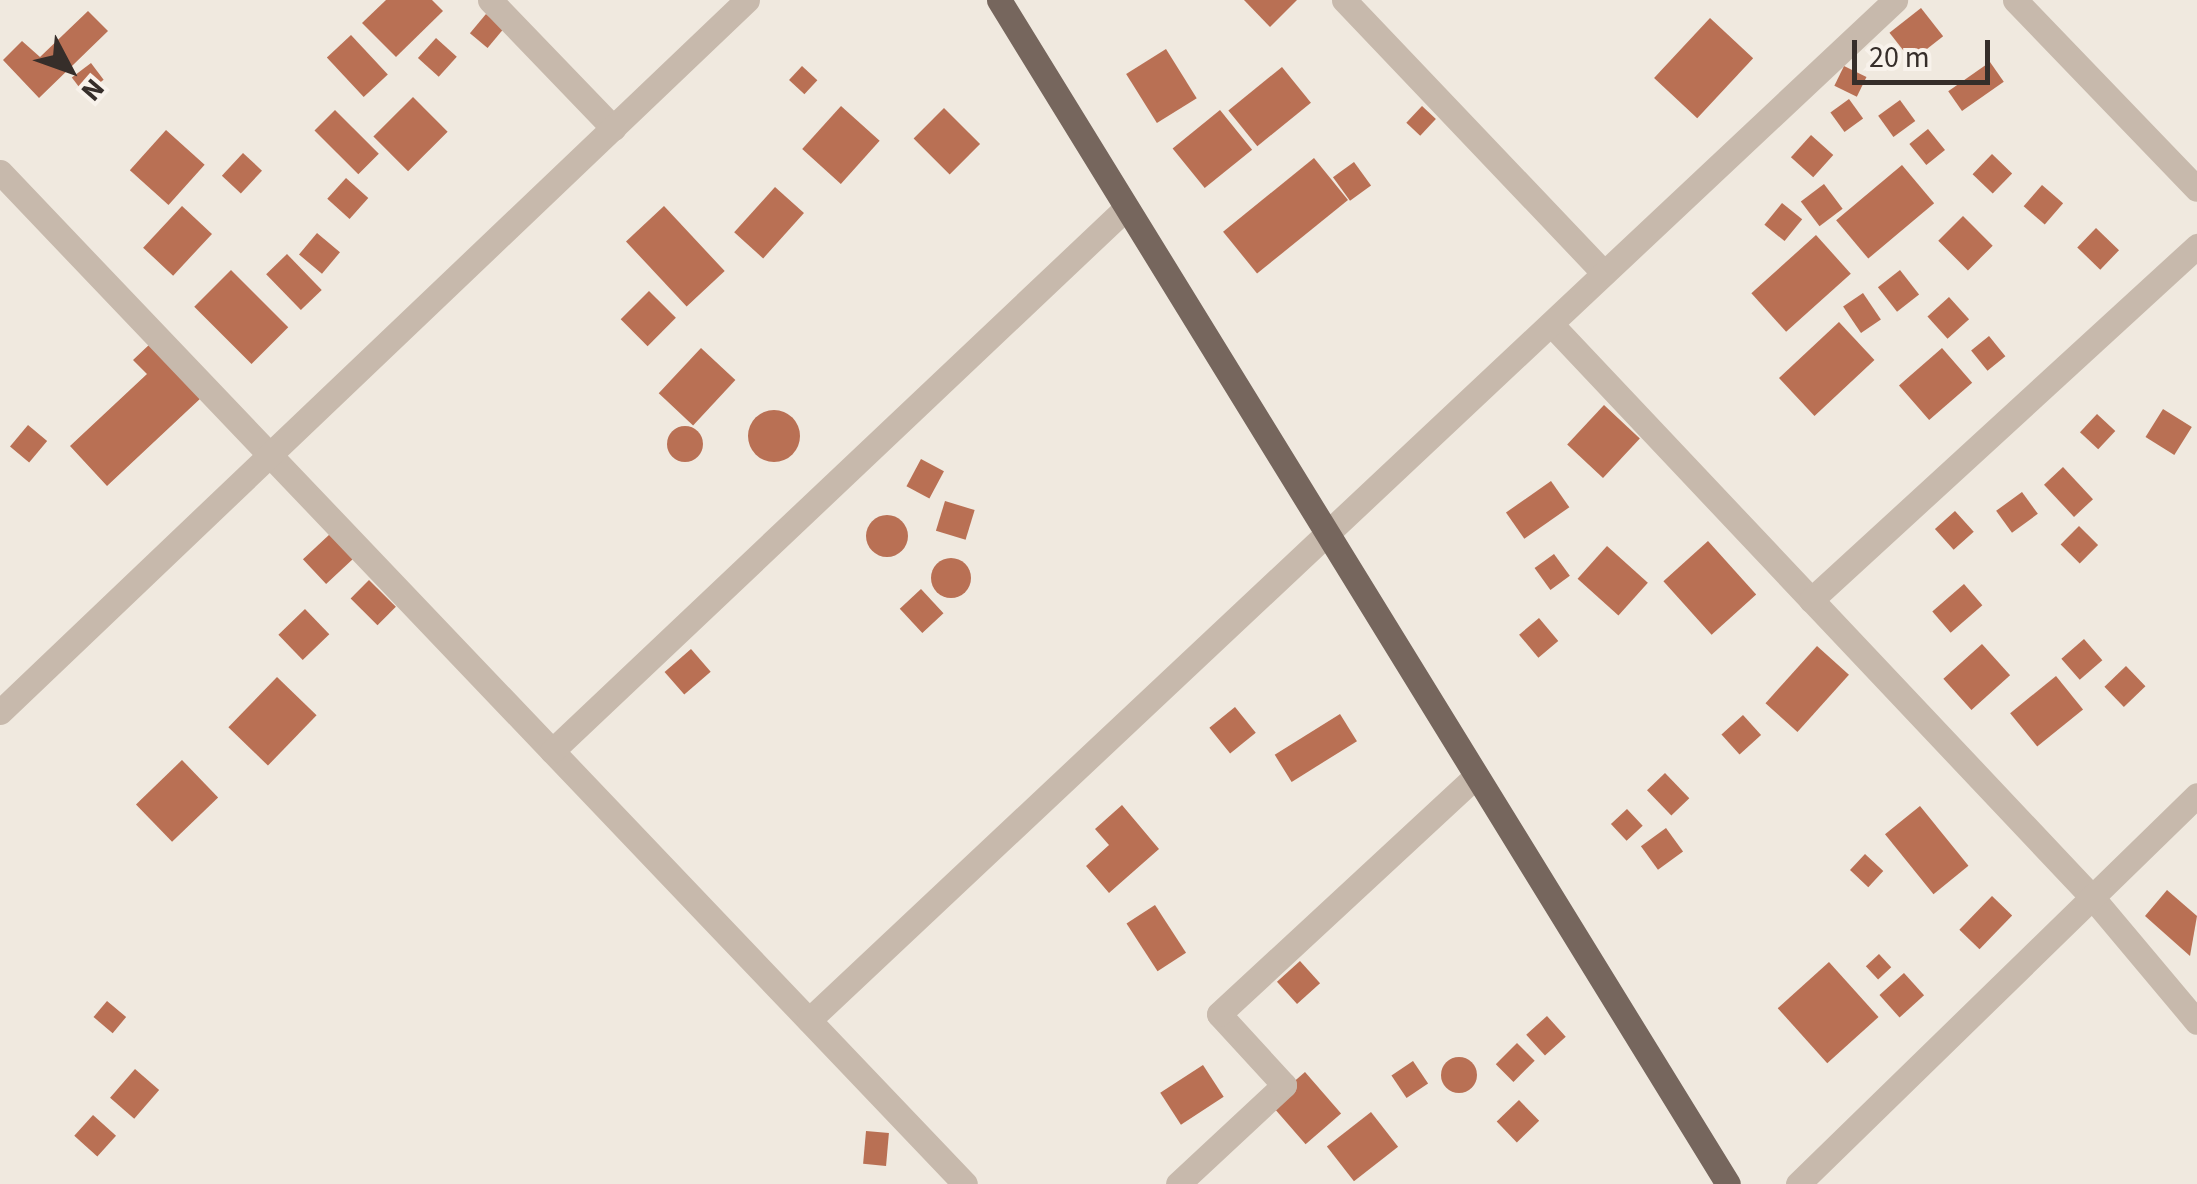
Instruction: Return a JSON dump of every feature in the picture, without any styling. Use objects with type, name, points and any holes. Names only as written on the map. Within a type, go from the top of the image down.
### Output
[{"type":"main road","points":[[999,0],[1728,1184]]},
{"type":"street","points":[[490,0],[613,128]]},
{"type":"street","points":[[0,712],[747,0]]},
{"type":"street","points":[[1344,0],[1604,274]]},
{"type":"street","points":[[809,1020],[1894,0]]},
{"type":"street","points":[[2015,0],[2197,189]]},
{"type":"street","points":[[0,172],[965,1184]]},
{"type":"street","points":[[552,751],[1126,208]]},
{"type":"street","points":[[1811,600],[2197,246]]},
{"type":"street","points":[[1550,324],[2092,897],[2197,1022]]},
{"type":"street","points":[[1178,1184],[1284,1085],[1218,1014],[1476,776]]},
{"type":"street","points":[[1798,1184],[2197,795]]},
{"type":"building","points":[[386,0],[432,0],[443,11],[396,57],[362,23]]},
{"type":"building","points":[[1244,0],[1297,0],[1270,27]]},
{"type":"building","points":[[1921,8],[1943,36],[1912,61],[1889,33]]},
{"type":"building","points":[[88,11],[108,31],[39,98],[3,60],[22,41],[40,57]]},
{"type":"building","points":[[486,14],[504,29],[488,48],[470,33]]},
{"type":"building","points":[[1710,18],[1753,58],[1697,118],[1654,78]]},
{"type":"building","points":[[351,35],[388,74],[364,97],[327,58]]},
{"type":"building","points":[[436,38],[457,57],[439,77],[418,58]]},
{"type":"building","points":[[1166,49],[1197,98],[1157,123],[1126,74]]},
{"type":"building","points":[[1990,62],[2004,82],[1962,111],[1948,91]]},
{"type":"building","points":[[91,63],[104,80],[84,94],[72,77]]},
{"type":"building","points":[[802,66],[817,80],[804,94],[789,80]]},
{"type":"building","points":[[1844,66],[1866,77],[1857,97],[1834,86]]},
{"type":"building","points":[[1282,67],[1311,103],[1257,146],[1228,110]]},
{"type":"building","points":[[413,97],[448,132],[408,171],[373,137]]},
{"type":"building","points":[[1849,99],[1863,118],[1844,132],[1830,113]]},
{"type":"building","points":[[1900,100],[1915,121],[1893,137],[1878,116]]},
{"type":"building","points":[[841,106],[880,141],[841,184],[802,149]]},
{"type":"building","points":[[1422,106],[1436,119],[1420,136],[1406,123]]},
{"type":"building","points":[[944,108],[980,144],[950,174],[914,138]]},
{"type":"building","points":[[335,110],[379,154],[358,174],[314,131]]},
{"type":"building","points":[[1220,110],[1252,150],[1205,188],[1173,148]]},
{"type":"building","points":[[1928,129],[1945,150],[1926,165],[1909,144]]},
{"type":"building","points":[[166,130],[205,165],[169,205],[130,170]]},
{"type":"building","points":[[1811,135],[1833,155],[1813,177],[1791,157]]},
{"type":"building","points":[[243,153],[262,171],[241,193],[222,176]]},
{"type":"building","points":[[1992,154],[2012,173],[1993,194],[1973,174]]},
{"type":"building","points":[[1314,158],[1348,200],[1257,274],[1223,232]]},
{"type":"building","points":[[1354,162],[1371,185],[1350,201],[1333,177]]},
{"type":"building","points":[[1902,165],[1934,203],[1868,259],[1836,220]]},
{"type":"building","points":[[346,178],[368,198],[350,219],[327,199]]},
{"type":"building","points":[[1824,184],[1843,209],[1819,226],[1801,201]]},
{"type":"building","points":[[2042,185],[2063,203],[2045,225],[2024,206]]},
{"type":"building","points":[[775,187],[804,213],[763,258],[734,232]]},
{"type":"building","points":[[1782,203],[1802,219],[1785,241],[1764,225]]},
{"type":"building","points":[[182,206],[212,234],[173,276],[143,248]]},
{"type":"building","points":[[664,206],[725,271],[687,307],[626,241]]},
{"type":"building","points":[[1963,216],[1993,246],[1968,270],[1938,241]]},
{"type":"building","points":[[2096,228],[2119,250],[2100,270],[2077,247]]},
{"type":"building","points":[[317,233],[340,252],[322,274],[299,254]]},
{"type":"building","points":[[1816,235],[1851,274],[1786,332],[1751,293]]},
{"type":"building","points":[[287,254],[322,290],[301,310],[266,274]]},
{"type":"building","points":[[231,270],[288,327],[252,364],[194,307]]},
{"type":"building","points":[[1900,270],[1919,294],[1897,312],[1878,287]]},
{"type":"building","points":[[649,291],[676,318],[648,346],[621,319]]},
{"type":"building","points":[[1863,293],[1881,320],[1861,333],[1843,306]]},
{"type":"building","points":[[1949,297],[1969,319],[1948,339],[1927,316]]},
{"type":"building","points":[[1839,322],[1874,360],[1814,416],[1779,378]]},
{"type":"building","points":[[1989,336],[2005,356],[1987,371],[1971,350]]},
{"type":"building","points":[[151,343],[202,397],[107,486],[70,446],[147,374],[133,360]]},
{"type":"building","points":[[701,348],[735,380],[693,425],[659,393]]},
{"type":"building","points":[[1942,348],[1972,383],[1929,420],[1899,385]]},
{"type":"building","points":[[1604,405],[1640,438],[1603,478],[1567,444]]},
{"type":"building","points":[[2163,409],[2192,427],[2174,455],[2146,437]]},
{"type":"building","points":[[774,410],[792,418],[800,436],[792,454],[774,462],[756,454],[748,436],[756,418]]},
{"type":"building","points":[[2097,414],[2115,431],[2098,449],[2080,432]]},
{"type":"building","points":[[28,425],[47,441],[29,463],[10,446]]},
{"type":"building","points":[[685,426],[698,431],[703,444],[698,457],[685,462],[672,457],[667,444],[672,431]]},
{"type":"building","points":[[921,459],[944,471],[929,499],[906,486]]},
{"type":"building","points":[[2063,467],[2093,499],[2074,517],[2044,485]]},
{"type":"building","points":[[1551,481],[1569,507],[1524,539],[1506,513]]},
{"type":"building","points":[[2022,492],[2038,514],[2012,533],[1996,511]]},
{"type":"building","points":[[945,501],[975,510],[966,540],[936,531]]},
{"type":"building","points":[[1955,511],[1974,532],[1954,550],[1935,529]]},
{"type":"building","points":[[887,515],[902,521],[908,536],[902,551],[887,557],[872,551],[866,536],[872,521]]},
{"type":"building","points":[[2079,526],[2098,545],[2080,563],[2061,544]]},
{"type":"building","points":[[330,534],[353,559],[326,584],[303,559]]},
{"type":"building","points":[[1708,541],[1756,595],[1712,635],[1663,581]]},
{"type":"building","points":[[1607,546],[1648,583],[1618,616],[1578,579]]},
{"type":"building","points":[[1554,554],[1570,576],[1550,590],[1535,568]]},
{"type":"building","points":[[951,558],[965,564],[971,578],[965,592],[951,598],[937,592],[931,578],[937,564]]},
{"type":"building","points":[[369,580],[396,607],[377,625],[351,598]]},
{"type":"building","points":[[1964,584],[1982,605],[1951,633],[1932,612]]},
{"type":"building","points":[[921,589],[944,613],[922,633],[900,609]]},
{"type":"building","points":[[305,609],[329,634],[303,660],[278,635]]},
{"type":"building","points":[[1539,618],[1558,641],[1538,658],[1519,635]]},
{"type":"building","points":[[2084,639],[2102,660],[2080,680],[2061,659]]},
{"type":"building","points":[[1982,644],[2010,675],[1971,710],[1943,679]]},
{"type":"building","points":[[1817,646],[1849,675],[1797,732],[1765,703]]},
{"type":"building","points":[[691,649],[711,672],[684,695],[665,672]]},
{"type":"building","points":[[2126,666],[2145,686],[2124,707],[2104,687]]},
{"type":"building","points":[[2056,676],[2083,709],[2037,747],[2010,713]]},
{"type":"building","points":[[277,677],[317,715],[268,766],[228,727]]},
{"type":"building","points":[[1235,707],[1256,733],[1230,753],[1209,728]]},
{"type":"building","points":[[1340,714],[1357,741],[1292,782],[1275,755]]},
{"type":"building","points":[[1743,715],[1761,735],[1740,754],[1721,734]]},
{"type":"building","points":[[182,760],[218,797],[172,842],[136,804]]},
{"type":"building","points":[[1665,773],[1689,798],[1671,816],[1647,790]]},
{"type":"building","points":[[1122,805],[1159,849],[1109,893],[1086,866],[1109,845],[1095,829]]},
{"type":"building","points":[[1920,806],[1968,866],[1933,894],[1885,834]]},
{"type":"building","points":[[1627,809],[1643,826],[1627,841],[1611,824]]},
{"type":"building","points":[[1666,828],[1683,851],[1658,870],[1641,846]]},
{"type":"building","points":[[1865,854],[1883,871],[1868,887],[1850,870]]},
{"type":"building","points":[[2167,890],[2197,916],[2190,956],[2145,916]]},
{"type":"building","points":[[1992,896],[2012,915],[1979,949],[1959,930]]},
{"type":"building","points":[[1155,905],[1186,953],[1158,971],[1126,924]]},
{"type":"building","points":[[1879,954],[1891,967],[1878,979],[1866,966]]},
{"type":"building","points":[[1300,961],[1320,983],[1297,1004],[1277,982]]},
{"type":"building","points":[[1829,962],[1879,1017],[1827,1063],[1778,1008]]},
{"type":"building","points":[[1904,973],[1924,995],[1900,1017],[1879,995]]},
{"type":"building","points":[[107,1001],[126,1017],[113,1033],[94,1017]]},
{"type":"building","points":[[1547,1016],[1566,1037],[1545,1056],[1526,1035]]},
{"type":"building","points":[[1517,1043],[1535,1061],[1513,1082],[1496,1064]]},
{"type":"building","points":[[1459,1057],[1471,1063],[1477,1075],[1471,1087],[1459,1093],[1447,1087],[1441,1075],[1447,1063]]},
{"type":"building","points":[[1413,1061],[1428,1083],[1407,1098],[1391,1076]]},
{"type":"building","points":[[1203,1065],[1224,1097],[1181,1125],[1160,1093]]},
{"type":"building","points":[[135,1069],[159,1090],[134,1119],[110,1098]]},
{"type":"building","points":[[1305,1072],[1341,1114],[1306,1144],[1270,1103]]},
{"type":"building","points":[[1519,1100],[1539,1121],[1517,1142],[1497,1122]]},
{"type":"building","points":[[1371,1112],[1398,1147],[1354,1181],[1327,1146]]},
{"type":"building","points":[[93,1115],[116,1136],[97,1157],[74,1136]]},
{"type":"building","points":[[866,1131],[889,1133],[886,1166],[863,1164]]}]
